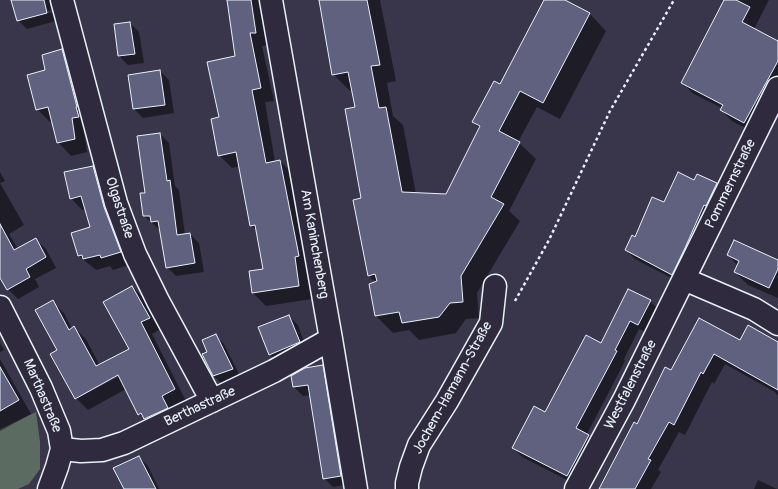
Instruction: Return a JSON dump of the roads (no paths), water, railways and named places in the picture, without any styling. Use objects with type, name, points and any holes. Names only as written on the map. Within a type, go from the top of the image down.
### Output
[{"type":"street","name":"Olgastraße","points":[[62,0],[116,203],[132,246],[158,301],[212,401]]},
{"type":"street","name":"Am Kaninchenberg","points":[[271,0],[356,489]]},
{"type":"street","name":"Pommernstraße","points":[[684,279],[778,88]]},
{"type":"street","points":[[684,279],[754,309],[778,324]]},
{"type":"street","name":"Westfalenstraße","points":[[576,489],[624,400],[684,279]]},
{"type":"street","name":"Jochem-Hamann-Straße","points":[[407,489],[411,467],[419,445],[447,400],[491,323],[495,286]]},
{"type":"street","name":"Marthastraße","points":[[0,307],[41,388],[59,431],[62,449],[49,489]]},
{"type":"street","name":"Berthastraße","points":[[62,449],[81,451],[102,450],[124,443],[274,371],[331,339]]}]
